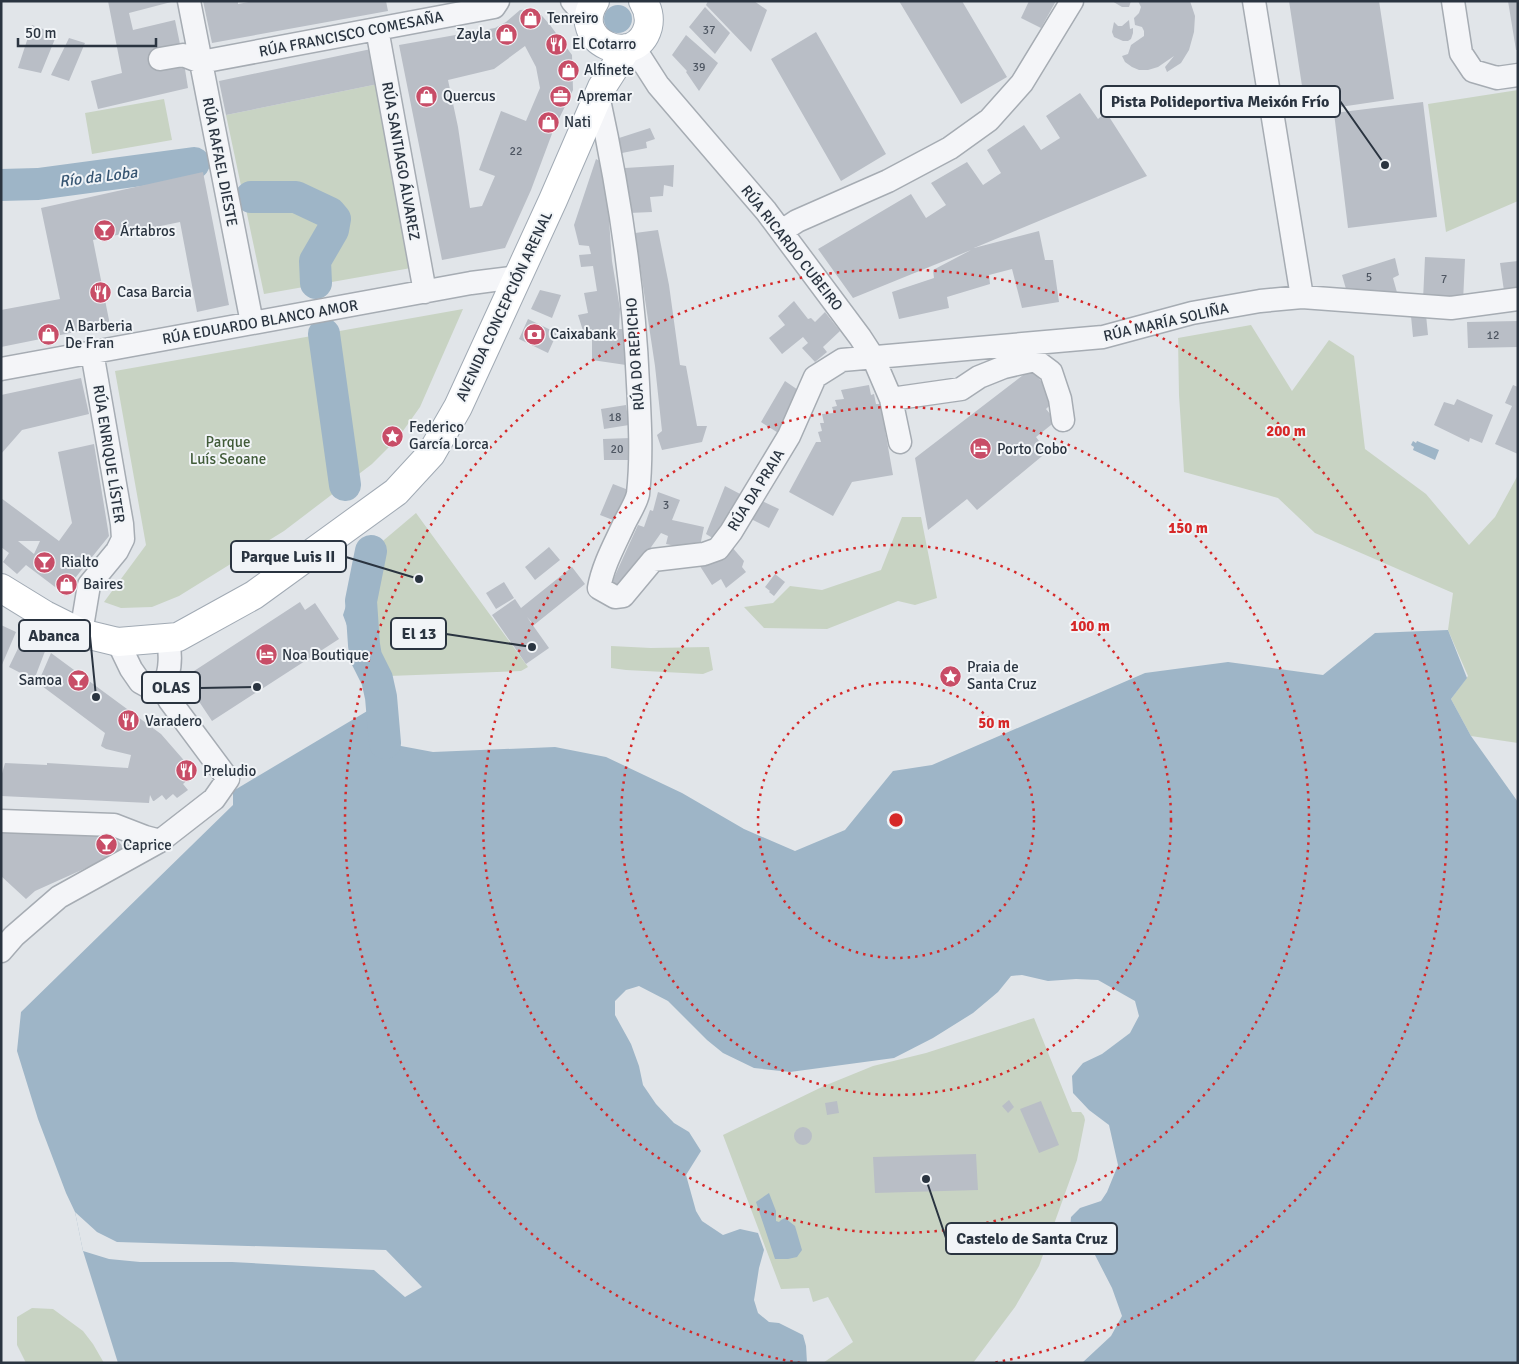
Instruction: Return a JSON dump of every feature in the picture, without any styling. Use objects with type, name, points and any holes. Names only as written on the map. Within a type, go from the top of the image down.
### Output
[{"type":"main road","points":[[585,7],[591,29],[596,38],[621,46],[640,41],[646,33],[649,24],[650,6]]},
{"type":"main road","name":"AVENIDA CONCEPCIÓN ARENAL","points":[[1,589],[45,615],[81,633],[118,642],[178,637],[254,595],[396,492],[431,454],[458,407],[621,46]]},
{"type":"street","name":"RÚA RAFAEL DIESTE","points":[[189,1],[252,323]]},
{"type":"street","name":"RÚA FRANCISCO COMESAÑA","points":[[201,62],[494,7],[498,1]]},
{"type":"street","points":[[782,231],[797,220],[896,177],[950,148],[989,120],[1022,83],[1072,1]]},
{"type":"street","points":[[1254,1],[1302,297]]},
{"type":"street","points":[[1453,1],[1461,53],[1473,71],[1498,78],[1518,74]]},
{"type":"street","name":"RÚA SANTIAGO ÁLVAREZ","points":[[377,29],[425,292]]},
{"type":"street","name":"RÚA RICARDO CUBEIRO","points":[[621,46],[650,73],[658,85],[766,211],[860,337],[873,357],[891,399],[900,442]]},
{"type":"street","points":[[160,59],[183,55],[201,62]]},
{"type":"street","points":[[602,87],[631,71],[650,73]]},
{"type":"street","name":"RÚA DO REPICHO","points":[[602,87],[636,336],[641,438],[637,497],[604,567],[599,588],[615,598]]},
{"type":"street","name":"RÚA EDUARDO BLANCO AMOR","points":[[1,369],[471,283],[518,277]]},
{"type":"street","name":"RÚA MARÍA SOLIÑA","points":[[873,357],[1103,338],[1192,313],[1260,301],[1302,297],[1451,308],[1518,299]]},
{"type":"street","name":"RÚA ENRIQUE LÍSTER","points":[[81,633],[89,585],[117,551],[123,539],[92,352]]},
{"type":"street","name":"RÚA DA PRAIA","points":[[615,598],[623,596],[653,560],[704,554],[718,549],[731,532],[789,436],[815,377],[842,360],[873,357]]},
{"type":"street","points":[[891,399],[961,388],[979,377],[1004,367],[1035,360],[1051,372],[1060,399],[1063,420]]},
{"type":"street","points":[[118,642],[131,669],[140,682],[151,688],[161,685],[165,680],[171,655],[168,638]]},
{"type":"street","points":[[1,951],[14,936],[59,897],[160,842],[214,799],[228,779],[161,685]]},
{"type":"street","points":[[1,820],[114,825],[160,842]]},
{"type":"green space","points":[[378,84],[411,268],[264,294],[226,115]]},
{"type":"green space","points":[[1518,90],[1518,201],[1446,232],[1428,104]]},
{"type":"green space","points":[[164,99],[172,140],[92,154],[85,113]]},
{"type":"green space","name":"Parque Luís Seoane","points":[[463,309],[420,407],[398,438],[372,464],[284,531],[179,596],[152,607],[121,608],[104,602],[146,545],[115,371]]},
{"type":"green space","points":[[1251,325],[1292,391],[1329,340],[1354,356],[1365,449],[1426,494],[1469,545],[1495,517],[1518,475],[1518,743],[1471,736],[1451,699],[1468,676],[1448,630],[1453,593],[1315,533],[1278,498],[1184,472],[1179,395],[1178,338]]},
{"type":"green space","points":[[416,513],[528,667],[521,671],[389,676],[373,657],[374,562],[371,551]]},
{"type":"green space","points":[[902,517],[921,517],[937,598],[915,605],[898,601],[827,629],[764,628],[744,607],[773,603],[790,586],[822,590],[881,570]]},
{"type":"green space","points":[[611,646],[651,648],[709,647],[713,670],[703,674],[611,668]]},
{"type":"green space","points":[[1034,1018],[1072,1112],[1081,1112],[1085,1120],[1077,1160],[1039,1266],[1015,1307],[973,1363],[823,1363],[853,1342],[828,1297],[813,1302],[809,1288],[781,1289],[723,1135],[824,1086],[873,1066],[926,1053]]},
{"type":"green space","points":[[32,1308],[53,1309],[83,1331],[104,1363],[26,1363],[17,1345],[17,1317]]},
{"type":"water","points":[[618,5],[628,9],[632,19],[628,29],[618,33],[608,29],[604,19],[608,9]]},
{"type":"water","points":[[1413,441],[1439,450],[1435,460],[1413,450],[1414,447],[1411,445]]},
{"type":"water","points":[[371,551],[374,561],[373,657],[359,658],[343,615],[361,559]]},
{"type":"water","points":[[1448,630],[1467,678],[1451,699],[1471,736],[1518,802],[1518,1363],[1082,1363],[1111,1336],[1122,1316],[1112,1288],[1095,1255],[1070,1228],[1071,1217],[1080,1208],[1101,1201],[1107,1192],[1118,1165],[1109,1125],[1089,1110],[1073,1093],[1072,1076],[1083,1063],[1102,1054],[1130,1033],[1139,1016],[1135,1001],[1098,980],[1048,981],[1022,975],[1011,976],[998,992],[973,1013],[933,1038],[894,1058],[790,1072],[754,1068],[723,1053],[707,1040],[668,1001],[639,986],[626,990],[615,1001],[615,1015],[631,1044],[643,1085],[656,1104],[674,1123],[689,1132],[701,1151],[686,1175],[696,1211],[702,1221],[723,1235],[740,1229],[758,1233],[764,1250],[754,1300],[758,1313],[769,1322],[779,1323],[803,1335],[807,1363],[118,1363],[83,1251],[75,1212],[38,1119],[17,1051],[21,1012],[233,805],[233,791],[379,704],[385,743],[433,752],[555,747],[606,757],[682,793],[744,829],[795,851],[845,830],[893,771],[932,765],[1145,673],[1228,662],[1323,675],[1375,633]]},
{"type":"water","points":[[769,1193],[776,1211],[776,1221],[779,1222],[785,1218],[795,1226],[802,1250],[797,1257],[775,1259],[756,1202]]},
{"type":"pier","points":[[75,1212],[97,1232],[117,1242],[386,1250],[422,1287],[405,1297],[374,1270],[232,1262],[140,1262],[109,1259],[83,1251]]},
{"type":"building","points":[[108,1],[175,1],[129,13],[133,30],[175,20],[180,44],[158,49],[184,63],[188,88],[98,109],[91,81],[122,73]]},
{"type":"building","points":[[203,1],[238,1],[238,4],[254,1],[386,1],[388,11],[212,43]]},
{"type":"building","points":[[708,1],[754,1],[767,10],[751,52],[706,5]]},
{"type":"building","points":[[899,1],[962,1],[1007,77],[961,104]]},
{"type":"building","points":[[1029,1],[1056,1],[1041,28],[1021,18]]},
{"type":"building","points":[[1112,1],[1131,1],[1129,7],[1122,7]]},
{"type":"building","points":[[1138,1],[1190,1],[1195,16],[1194,32],[1189,50],[1181,63],[1167,72],[1165,67],[1174,56],[1158,67],[1139,70],[1125,62],[1122,56],[1128,54],[1131,45],[1144,36],[1142,27],[1135,25],[1134,18],[1139,13],[1141,7]]},
{"type":"building","points":[[1289,1],[1379,1],[1394,99],[1306,112]]},
{"type":"building","points":[[1508,1],[1518,1],[1518,50],[1516,50]]},
{"type":"building","points":[[705,7],[730,33],[715,54],[689,27]]},
{"type":"building","points":[[536,9],[572,55],[573,90],[553,131],[531,190],[505,248],[442,260],[399,45],[495,28],[506,22],[520,10]],"holes":[[[525,46],[536,67],[540,88],[526,121],[501,111],[479,170],[495,176],[482,206],[470,208],[458,127],[448,80],[494,69]]]},
{"type":"building","points":[[1129,20],[1130,29],[1133,28],[1131,39],[1123,41],[1114,37],[1112,32],[1114,22],[1118,26],[1122,26]]},
{"type":"building","points":[[32,25],[57,34],[41,73],[18,68]]},
{"type":"building","points":[[816,32],[886,154],[841,181],[771,59]]},
{"type":"building","points":[[686,35],[718,63],[699,91],[687,71],[672,55]]},
{"type":"building","points":[[69,38],[85,43],[69,81],[51,75]]},
{"type":"building","points":[[371,49],[378,84],[226,115],[219,81]]},
{"type":"building","points":[[1080,93],[1098,119],[1106,112],[1147,176],[974,248],[1039,231],[1045,260],[1053,260],[1059,302],[1022,308],[1012,269],[989,275],[990,284],[947,297],[949,308],[899,319],[892,292],[934,278],[933,270],[971,250],[853,298],[818,249],[911,194],[926,218],[946,205],[931,183],[967,162],[983,185],[1001,173],[987,150],[1024,125],[1041,150],[1060,138],[1046,116]]},
{"type":"building","points":[[1423,102],[1437,217],[1348,228],[1334,113]]},
{"type":"building","points":[[650,128],[655,139],[646,142],[647,148],[622,153],[619,138]]},
{"type":"building","points":[[596,159],[605,164],[612,261],[620,309],[619,329],[623,329],[626,365],[592,360],[592,332],[584,334],[578,315],[588,313],[584,293],[597,291],[593,266],[581,267],[579,255],[591,254],[589,246],[579,245],[574,225]]},
{"type":"building","points":[[674,165],[673,187],[664,185],[663,196],[650,197],[652,212],[629,213],[625,168]]},
{"type":"building","points":[[203,172],[229,305],[197,312],[180,222],[93,240],[110,325],[1,347],[1,310],[60,299],[41,208]]},
{"type":"building","points":[[658,230],[669,285],[680,365],[686,366],[697,426],[707,426],[702,442],[662,450],[657,435],[662,431],[655,366],[635,233]]},
{"type":"building","points":[[1425,257],[1465,259],[1463,302],[1423,300]]},
{"type":"building","points":[[1395,258],[1399,275],[1393,278],[1398,296],[1348,296],[1342,275]]},
{"type":"building","points":[[1518,261],[1518,290],[1504,291],[1500,263]]},
{"type":"building","points":[[540,290],[561,295],[552,318],[531,309]]},
{"type":"building","points":[[794,301],[808,319],[811,318],[815,322],[825,312],[840,331],[823,347],[827,352],[815,362],[802,348],[808,343],[803,337],[782,354],[769,338],[785,325],[778,316]]},
{"type":"building","points":[[1426,315],[1428,335],[1413,337],[1411,316]]},
{"type":"building","points":[[528,319],[557,333],[548,353],[519,339]]},
{"type":"building","points":[[1518,321],[1518,347],[1468,348],[1467,322]]},
{"type":"building","points":[[1031,369],[1056,399],[1046,409],[1056,421],[1036,437],[1047,452],[977,510],[967,499],[928,530],[915,458]]},
{"type":"building","points":[[81,378],[89,414],[22,430],[1,454],[1,395]]},
{"type":"building","points":[[785,381],[801,392],[780,434],[761,422]]},
{"type":"building","points":[[869,385],[871,395],[874,394],[876,404],[881,404],[890,428],[885,430],[893,475],[852,482],[833,516],[789,492],[816,442],[821,442],[818,432],[822,431],[820,423],[824,423],[822,414],[834,413],[832,407],[837,406],[835,400],[844,399],[841,390]]},
{"type":"building","points":[[1513,385],[1518,387],[1518,454],[1495,444],[1512,406],[1505,403]]},
{"type":"building","points":[[1457,399],[1493,415],[1482,443],[1470,438],[1469,442],[1434,425],[1444,402],[1454,405]]},
{"type":"building","points":[[626,405],[629,425],[604,429],[601,409]]},
{"type":"building","points":[[631,438],[631,460],[604,460],[603,439]]},
{"type":"building","points":[[94,444],[109,536],[63,593],[26,565],[17,574],[3,562],[9,553],[1,547],[1,498],[59,541],[72,523],[58,452]],"holes":[[[18,541],[40,541],[34,554]]]},
{"type":"building","points":[[613,484],[631,491],[618,522],[600,515]]},
{"type":"building","points":[[725,486],[742,495],[716,540],[706,534]]},
{"type":"building","points":[[658,492],[680,500],[672,520],[704,527],[699,551],[666,544],[668,536],[661,533],[623,587],[612,582],[638,525],[644,527],[650,510],[653,511]]},
{"type":"building","points":[[760,500],[779,509],[769,528],[751,519]]},
{"type":"building","points":[[731,546],[744,561],[742,567],[746,572],[726,588],[721,579],[712,585],[698,563]]},
{"type":"building","points":[[549,547],[560,560],[535,580],[525,567]]},
{"type":"building","points":[[572,567],[585,584],[534,625],[527,617],[549,648],[526,664],[492,615],[515,599],[521,608]]},
{"type":"building","points":[[775,574],[785,582],[774,596],[765,587]]},
{"type":"building","points":[[504,582],[514,598],[496,609],[486,593]]},
{"type":"building","name":"Noa Boutique","points":[[300,602],[305,610],[315,603],[339,639],[212,721],[188,685],[198,678],[194,671]]},
{"type":"building","points":[[1,625],[16,632],[1,667]]},
{"type":"building","points":[[24,636],[47,646],[34,680],[9,667]]},
{"type":"building","points":[[51,653],[161,734],[195,773],[183,784],[188,790],[177,798],[173,794],[166,800],[162,795],[153,801],[150,795],[149,803],[1,796],[1,777],[5,763],[47,765],[47,763],[128,768],[131,755],[101,746],[105,733],[38,683]]},
{"type":"building","points":[[1,828],[113,835],[126,850],[35,891],[26,899],[1,876]]},
{"type":"building","points":[[1009,1100],[1014,1107],[1008,1113],[1002,1106]]},
{"type":"building","points":[[837,1101],[839,1113],[827,1115],[825,1103]]},
{"type":"building","points":[[1041,1101],[1059,1145],[1039,1153],[1020,1109]]},
{"type":"building","points":[[803,1127],[809,1130],[812,1136],[809,1142],[803,1145],[797,1142],[794,1136],[797,1130]]},
{"type":"building","points":[[976,1154],[978,1190],[875,1193],[873,1157]]},
{"type":"waterway","name":"Río da Loba","points":[[1,185],[38,184],[194,163]]},
{"type":"waterway","name":"Río da Loba","points":[[251,197],[296,197],[330,213],[335,219],[333,230],[315,261],[316,283]]},
{"type":"waterway","name":"Río da Loba","points":[[324,334],[345,485]]},
{"type":"waterway","name":"Río da Loba","points":[[371,551],[361,601],[364,645],[366,657],[377,679],[381,697],[385,743]]},
{"type":"place","name":"Tenreiro","points":[[531,18]]},
{"type":"place","name":"Zayla","points":[[507,34]]},
{"type":"place","name":"El Cotarro","points":[[556,44]]},
{"type":"place","name":"Alfinete","points":[[568,70]]},
{"type":"place","name":"Quercus","points":[[427,96]]},
{"type":"place","name":"Apremar","points":[[561,96]]},
{"type":"place","name":"Nati","points":[[548,122]]},
{"type":"place","name":"Pista Polideportiva Meixón Frío","points":[[1385,165]]},
{"type":"place","name":"Ártabros","points":[[104,231]]},
{"type":"place","name":"Casa Barcia","points":[[101,292]]},
{"type":"place","name":"Caixabank","points":[[534,334]]},
{"type":"place","name":"A Barberia De Fran","points":[[49,335]]},
{"type":"place","name":"Federico García Lorca","points":[[393,436]]},
{"type":"place","name":"Porto Cobo","points":[[981,449]]},
{"type":"place","name":"Rialto","points":[[45,562]]},
{"type":"place","name":"Parque Luis II","points":[[419,579]]},
{"type":"place","name":"Baires","points":[[67,584]]},
{"type":"place","name":"El 13","points":[[532,647]]},
{"type":"place","name":"Noa Boutique","points":[[266,655]]},
{"type":"place","name":"Praia de Santa Cruz","points":[[951,676]]},
{"type":"place","name":"Samoa","points":[[78,680]]},
{"type":"place","name":"OLAS","points":[[257,687]]},
{"type":"place","name":"Abanca","points":[[96,697]]},
{"type":"place","name":"Varadero","points":[[129,721]]},
{"type":"place","name":"Preludio","points":[[187,771]]},
{"type":"place","name":"Caprice","points":[[107,845]]},
{"type":"place","name":"Castelo de Santa Cruz","points":[[926,1179]]}]
